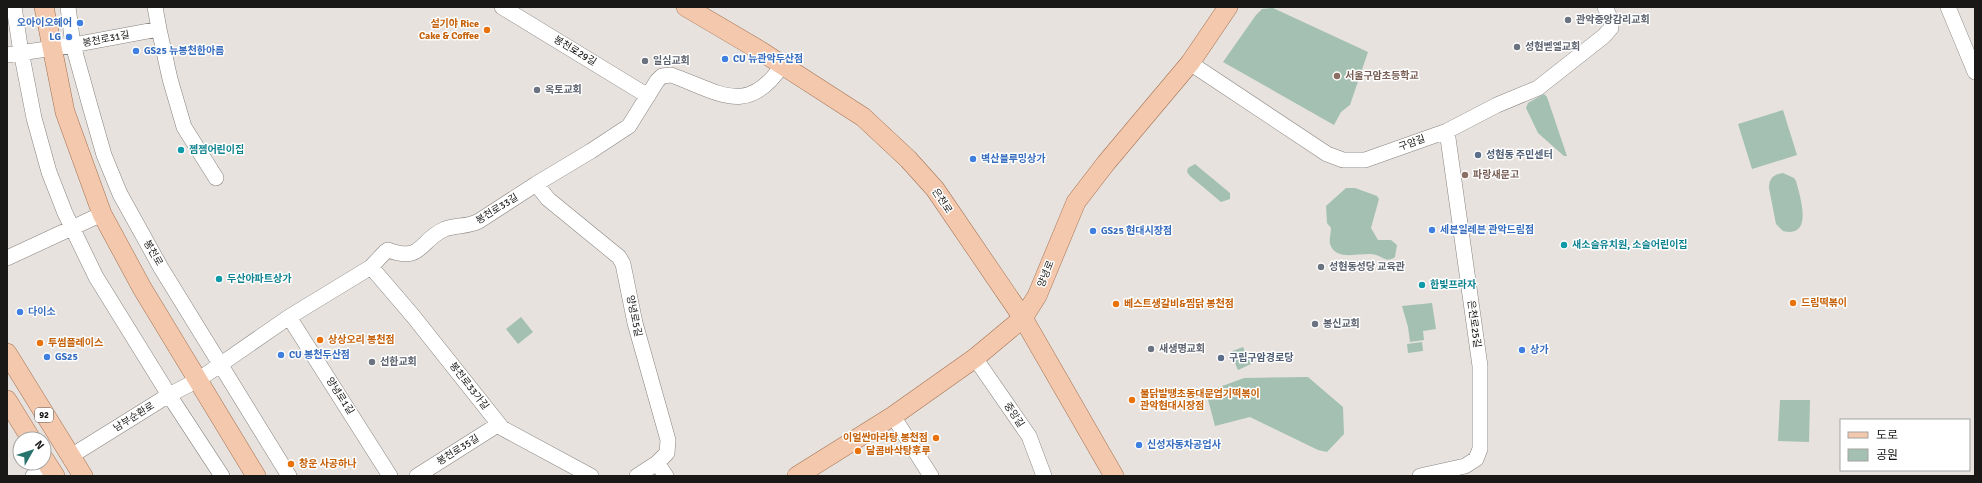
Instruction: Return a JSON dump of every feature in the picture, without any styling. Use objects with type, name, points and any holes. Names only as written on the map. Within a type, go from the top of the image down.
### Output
[{"type":"main road","points":[[44,7],[65,112],[102,214],[139,282],[256,476]]},
{"type":"main road","name":"은천로","points":[[686,7],[783,64],[863,117],[908,159],[935,189],[1023,318],[1114,476]]},
{"type":"main road","name":"양녕로","points":[[797,476],[893,416],[975,358],[1023,318],[1037,296],[1076,202],[1106,163],[1190,63],[1228,7]]},
{"type":"main road","name":"92","points":[[7,354],[83,476]]},
{"type":"main road","name":"92","points":[[7,400],[27,431]]},
{"type":"street","points":[[14,7],[14,54],[49,172],[73,228],[96,276],[169,395],[222,476]]},
{"type":"street","name":"봉천로","points":[[68,7],[73,45],[104,155],[120,194],[162,268],[289,476]]},
{"type":"street","points":[[154,7],[170,79],[184,127],[216,178]]},
{"type":"street","name":"봉천로29길","points":[[502,7],[648,96]]},
{"type":"street","name":"구암길","points":[[1190,63],[1327,154],[1342,160],[1365,160],[1447,131],[1497,105],[1538,88],[1550,80],[1570,61],[1604,36],[1611,28],[1611,20],[1605,7]]},
{"type":"street","points":[[1948,7],[1975,72]]},
{"type":"street","name":"봉천로31길","points":[[52,48],[159,29]]},
{"type":"street","points":[[14,54],[52,48]]},
{"type":"street","name":"봉천로33길","points":[[198,380],[289,317],[371,267],[388,250],[405,256],[413,253],[446,229],[472,225],[536,184],[591,152],[630,126],[657,81],[662,76],[669,75],[722,94],[740,96],[758,92],[768,85],[783,64]]},
{"type":"street","name":"은천로25길","points":[[1420,476],[1465,466],[1476,458],[1480,449],[1480,366],[1447,131]]},
{"type":"street","name":"양녕로5길","points":[[536,184],[548,199],[619,257],[623,264],[635,323],[668,440],[667,453],[657,462]]},
{"type":"street","points":[[7,258],[102,214]]},
{"type":"street","name":"봉천로33가길","points":[[371,267],[417,320],[502,428],[591,476]]},
{"type":"street","name":"양녕로1길","points":[[289,317],[390,476]]},
{"type":"street","name":"중앙길","points":[[975,358],[1029,436],[1044,476]]},
{"type":"street","name":"남부순환로","points":[[70,456],[169,395],[198,380]]},
{"type":"street","points":[[893,416],[931,476]]},
{"type":"street","name":"봉천로35길","points":[[417,476],[499,424]]},
{"type":"street","points":[[637,476],[657,462],[666,476]]},
{"type":"street","points":[[33,476],[42,471]]},
{"type":"green space","points":[[1273,8],[1368,52],[1350,105],[1341,112],[1334,125],[1223,62],[1256,15],[1262,9]]},
{"type":"green space","points":[[1544,94],[1547,97],[1567,156],[1564,156],[1538,133],[1526,108],[1528,103]]},
{"type":"green space","points":[[1783,110],[1797,155],[1752,169],[1738,124]]},
{"type":"green space","points":[[1195,164],[1230,193],[1230,199],[1221,202],[1190,176],[1187,172],[1188,168]]},
{"type":"green space","points":[[1783,173],[1794,178],[1796,181],[1802,206],[1802,223],[1799,229],[1793,232],[1783,231],[1776,224],[1769,188],[1771,179],[1777,174]]},
{"type":"green space","points":[[1346,188],[1355,188],[1377,196],[1379,199],[1371,228],[1378,240],[1391,240],[1397,245],[1395,257],[1387,260],[1371,254],[1344,255],[1333,250],[1330,244],[1331,228],[1327,223],[1326,206]]},
{"type":"green space","points":[[1432,303],[1436,329],[1423,331],[1424,340],[1410,342],[1408,327],[1402,306]]},
{"type":"green space","points":[[521,317],[533,332],[518,344],[506,329]]},
{"type":"green space","points":[[1422,342],[1423,351],[1408,353],[1407,344]]},
{"type":"green space","points":[[1243,347],[1251,364],[1238,370],[1230,352]]},
{"type":"green space","points":[[1308,377],[1343,407],[1344,434],[1327,452],[1318,450],[1250,417],[1215,426],[1206,392],[1244,378]]},
{"type":"green space","points":[[1780,400],[1810,400],[1809,442],[1778,441]]},
{"type":"place","name":"관악중앙감리교회","points":[[1568,20]]},
{"type":"place","name":"오아이오헤어","points":[[80,23]]},
{"type":"place","name":"설기야 Rice Cake & Coffee","points":[[487,30]]},
{"type":"place","name":"LG","points":[[69,37]]},
{"type":"place","name":"성현벧엘교회","points":[[1517,47]]},
{"type":"place","name":"GS25 뉴봉천한아름","points":[[136,51]]},
{"type":"place","name":"CU 뉴관악두산점","points":[[725,59]]},
{"type":"place","name":"일심교회","points":[[645,61]]},
{"type":"place","name":"서울구암초등학교","points":[[1337,76]]},
{"type":"place","name":"옥토교회","points":[[537,90]]},
{"type":"place","name":"젬젬어린이집","points":[[181,150]]},
{"type":"place","name":"성현동 주민센터","points":[[1478,155]]},
{"type":"place","name":"벽산블루밍상가","points":[[973,159]]},
{"type":"place","name":"파랑새문고","points":[[1465,175]]},
{"type":"place","name":"세븐일레븐 관악드림점","points":[[1432,230]]},
{"type":"place","name":"GS25 현대시장점","points":[[1093,231]]},
{"type":"place","name":"새소슬유치원, 소슬어린이집","points":[[1564,245]]},
{"type":"place","name":"성현동성당 교육관","points":[[1321,267]]},
{"type":"place","name":"두산아파트상가","points":[[219,279]]},
{"type":"place","name":"한빛프라자","points":[[1422,285]]},
{"type":"place","name":"드림떡볶이","points":[[1793,303]]},
{"type":"place","name":"베스트생갈비&찜닭 봉천점","points":[[1116,304]]},
{"type":"place","name":"다이소","points":[[20,312]]},
{"type":"place","name":"봉신교회","points":[[1315,324]]},
{"type":"place","name":"상상오리 봉천점","points":[[320,340]]},
{"type":"place","name":"투썸플레이스","points":[[40,343]]},
{"type":"place","name":"새생명교회","points":[[1151,349]]},
{"type":"place","name":"상가","points":[[1522,350]]},
{"type":"place","name":"CU 봉천두산점","points":[[281,355]]},
{"type":"place","name":"GS25","points":[[47,357]]},
{"type":"place","name":"구립구암경로당","points":[[1221,358]]},
{"type":"place","name":"선한교회","points":[[372,362]]},
{"type":"place","name":"불닭발땡초동대문엽기떡볶이 관악현대시장점","points":[[1132,400]]},
{"type":"place","name":"이얼싼마라탕 봉천점","points":[[936,438]]},
{"type":"place","name":"신성자동차공업사","points":[[1139,445]]},
{"type":"place","name":"달콤바삭탕후루","points":[[858,451]]},
{"type":"place","name":"창운 사공하나","points":[[291,464]]}]
